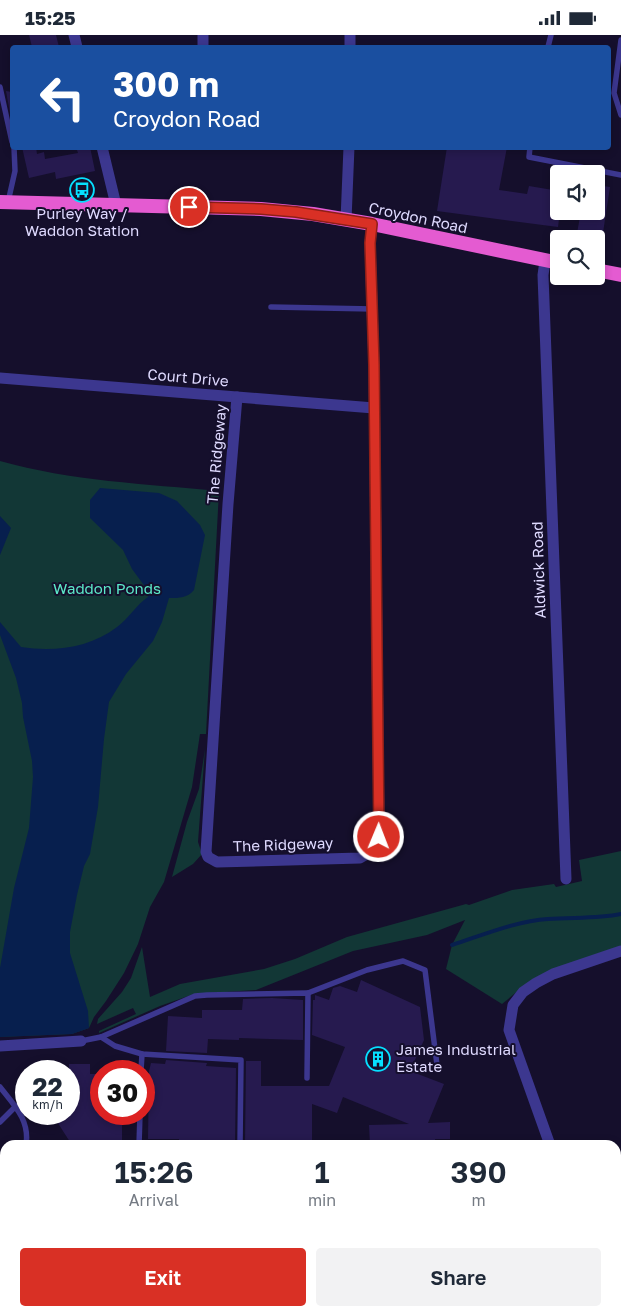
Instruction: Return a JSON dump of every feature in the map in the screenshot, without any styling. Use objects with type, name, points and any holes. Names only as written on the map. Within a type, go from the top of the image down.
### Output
[{"type":"highway","name":"Croydon Road","points":[[3,204],[261,209],[313,214],[372,224],[550,262]]},
{"type":"highway","points":[[605,271],[621,272]]},
{"type":"street","points":[[103,150],[116,205]]},
{"type":"street","points":[[346,220],[348,150]]},
{"type":"street","name":"The Ridgeway","points":[[237,397],[228,504],[206,843],[208,857],[217,862],[360,858],[372,850],[379,837],[373,309],[370,243],[372,224]]},
{"type":"street","name":"Aldwick Road","points":[[550,265],[543,275],[566,879]]},
{"type":"street","name":"Court Drive","points":[[0,378],[374,408]]},
{"type":"street","points":[[548,1140],[509,1031],[513,1005],[523,992],[553,974],[621,951]]},
{"type":"street","points":[[0,1045],[80,1041]]},
{"type":"lane","points":[[621,40],[614,93],[621,115]]},
{"type":"lane","points":[[611,64],[617,65]]},
{"type":"lane","points":[[0,87],[10,134]]},
{"type":"lane","points":[[3,204],[15,171],[14,150]]},
{"type":"lane","points":[[529,150],[528,157],[621,175]]},
{"type":"lane","points":[[271,307],[373,309]]},
{"type":"lane","points":[[80,1041],[101,1037],[195,996],[308,993],[367,970],[403,961],[425,970],[437,1065]]},
{"type":"lane","points":[[307,1078],[308,993]]},
{"type":"lane","points":[[101,1037],[114,1046],[142,1054],[241,1060],[240,1140]]},
{"type":"lane","points":[[142,1054],[142,1060]]},
{"type":"lane","points":[[0,1087],[15,1106]]},
{"type":"lane","points":[[0,1122],[15,1108]]},
{"type":"lane","points":[[26,1125],[26,1140]]},
{"type":"lane","points":[[139,1140],[140,1125]]},
{"type":"green space","name":"Waddon Ponds","points":[[0,461],[27,468],[81,477],[219,491],[206,734],[200,734],[192,787],[164,882],[150,907],[138,944],[124,973],[94,1017],[89,1028],[72,1034],[0,1037]]},
{"type":"green space","points":[[205,749],[198,842],[202,854],[193,864],[172,877],[187,822],[199,789]]},
{"type":"green space","points":[[621,851],[621,950],[530,981],[502,1004],[446,969],[452,945],[465,920],[427,935],[353,951],[256,990],[194,994],[160,1006],[99,1033],[99,1031],[136,1014],[133,1008],[97,1024],[98,1019],[122,992],[131,978],[142,947],[150,997],[180,984],[264,969],[295,959],[347,937],[466,904],[469,905],[512,890],[554,884],[556,887],[582,881],[579,860]]},
{"type":"water","name":"Waddon Ponds","points":[[100,488],[159,493],[177,501],[200,525],[205,535],[194,590],[189,595],[183,597],[169,598],[162,622],[153,641],[126,674],[109,702],[98,807],[90,854],[84,866],[70,932],[70,953],[88,1011],[89,1028],[72,1034],[0,1037],[0,968],[14,888],[29,828],[33,777],[22,703],[16,678],[0,635],[0,622],[21,647],[46,649],[71,647],[95,640],[117,627],[148,597],[146,588],[132,569],[123,550],[90,518],[90,500]]},
{"type":"water","points":[[0,516],[11,528],[0,555]]},
{"type":"building","points":[[29,35],[56,35],[58,45],[32,45]]},
{"type":"building","points":[[6,91],[10,92],[10,113]]},
{"type":"building","points":[[23,150],[36,150],[37,154],[44,152],[45,159],[78,153],[77,150],[91,150],[95,171],[56,179],[55,172],[29,178]]},
{"type":"building","points":[[447,150],[506,150],[499,190],[527,194],[529,186],[550,190],[550,220],[559,220],[558,227],[437,211]]},
{"type":"building","points":[[605,186],[610,187],[605,220]]},
{"type":"building","points":[[579,220],[605,220],[603,230],[578,230]]},
{"type":"building","name":"James Industrial Estate","points":[[361,980],[420,1007],[424,1040],[410,1071],[444,1084],[428,1123],[450,1122],[450,1139],[370,1140],[369,1125],[409,1124],[343,1097],[337,1113],[312,1104],[312,1140],[245,1140],[246,1061],[261,1061],[261,1086],[329,1086],[345,1047],[312,1035],[313,1000],[315,1000],[315,995],[329,1000],[333,988],[340,986],[357,992]]},
{"type":"building","points":[[243,999],[303,1000],[303,1040],[208,1039],[207,1053],[166,1051],[168,1016],[202,1018],[202,1010],[242,1010]]},
{"type":"building","points":[[166,1060],[207,1063],[206,1066],[236,1068],[235,1140],[148,1139],[148,1125],[155,1125],[155,1063],[165,1064]]},
{"type":"building","points":[[80,1064],[90,1064],[90,1125],[122,1125],[122,1140],[69,1140],[59,1125],[80,1125]]},
{"type":"waterway","points":[[452,945],[500,929],[536,920],[621,914]]},
{"type":"place","name":"Purley Way / Waddon Station","points":[[82,190]]},
{"type":"place","name":"James Industrial Estate","points":[[378,1059]]},
{"type":"route","points":[[189,207],[296,212],[372,224],[370,243],[374,365],[379,837]]}]
